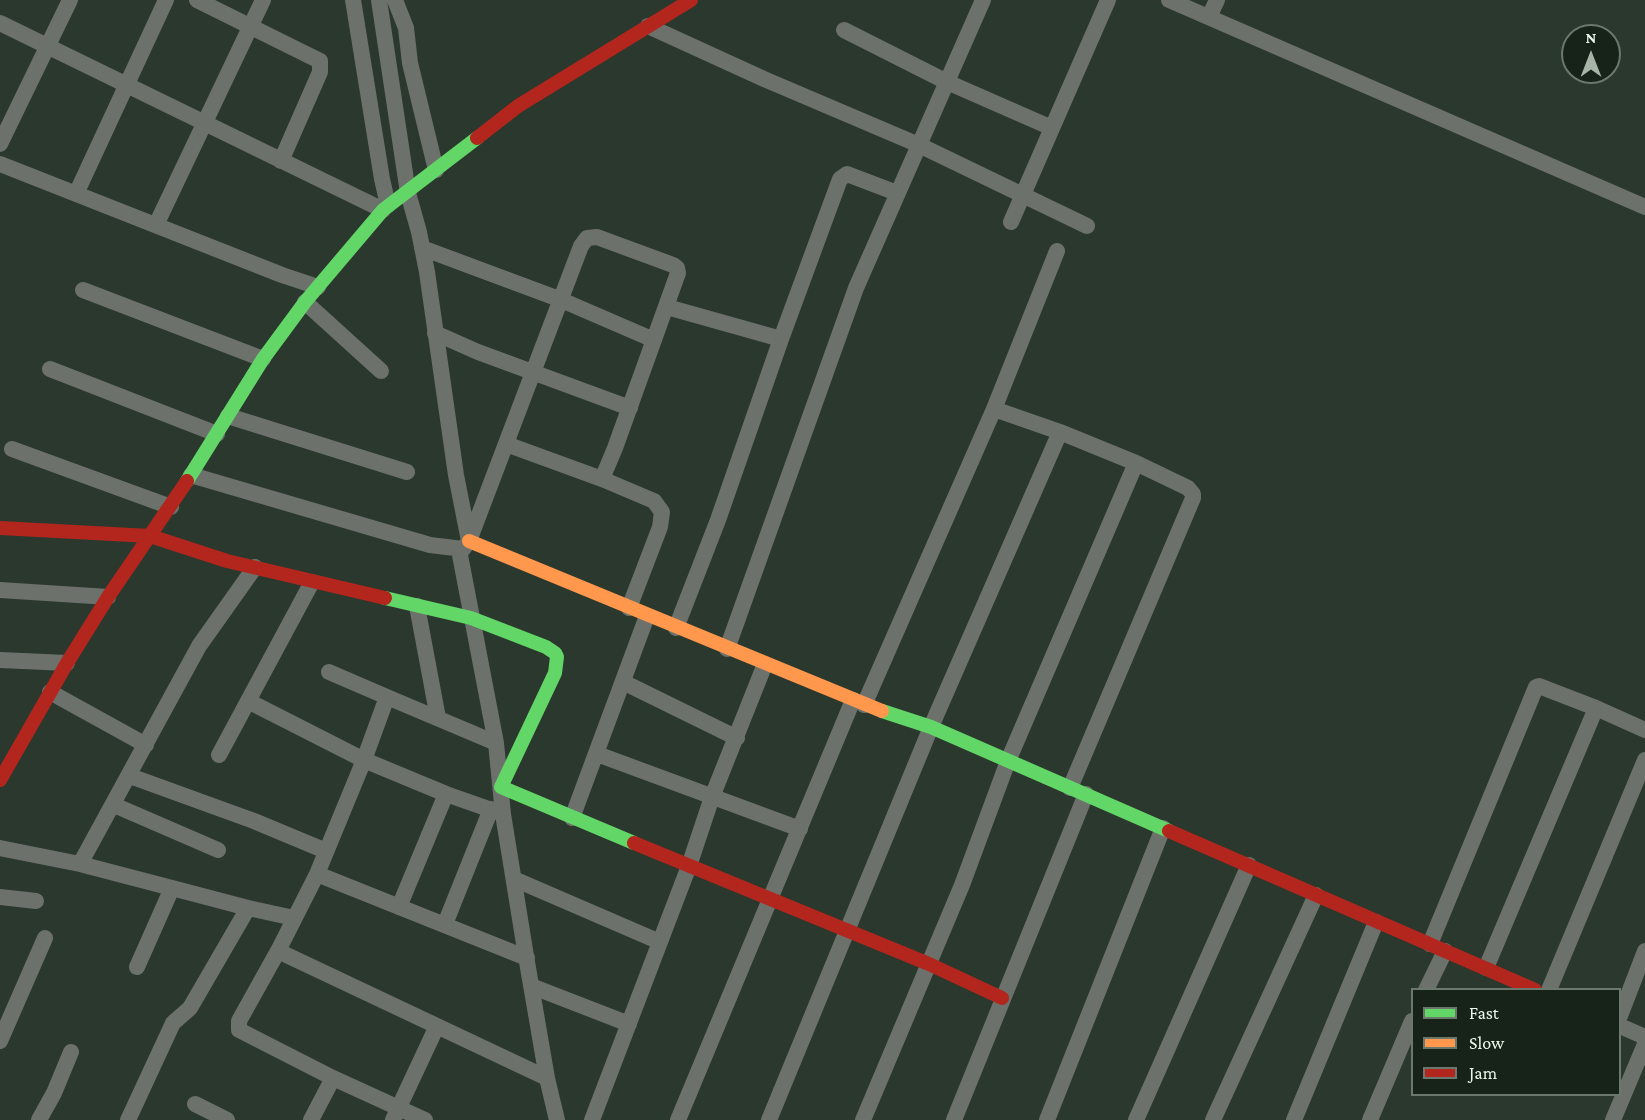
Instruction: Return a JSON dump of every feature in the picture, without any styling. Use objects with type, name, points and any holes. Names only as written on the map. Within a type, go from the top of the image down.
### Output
[{"type":"street","points":[[0,144],[70,0]]},
{"type":"street","points":[[76,194],[166,0]]},
{"type":"street","points":[[197,0],[315,57],[321,64],[320,72],[281,161]]},
{"type":"street","points":[[156,225],[263,0]]},
{"type":"street","points":[[352,0],[395,201],[422,248],[456,475],[471,618],[496,743],[501,787],[497,812],[445,924]]},
{"type":"street","points":[[379,0],[395,201]]},
{"type":"street","points":[[395,0],[405,28],[410,63],[436,170]]},
{"type":"street","points":[[0,780],[66,663],[108,597],[171,507],[263,359],[318,287],[395,201],[518,106],[691,0]]},
{"type":"street","points":[[727,648],[856,288],[983,0]]},
{"type":"street","points":[[1011,222],[1108,0]]},
{"type":"street","points":[[1169,0],[1645,207]]},
{"type":"street","points":[[1209,17],[1217,0]]},
{"type":"street","points":[[0,24],[281,161],[395,201]]},
{"type":"street","points":[[648,26],[764,79],[919,145],[1087,226]]},
{"type":"street","points":[[844,30],[946,82],[1052,128]]},
{"type":"street","points":[[0,164],[318,287]]},
{"type":"street","points":[[676,627],[718,520],[781,339],[842,177],[851,175],[897,193]]},
{"type":"street","points":[[464,545],[506,444],[581,246],[587,238],[592,237],[677,268],[677,278],[667,308],[602,479]]},
{"type":"street","points":[[422,248],[559,299],[654,340]]},
{"type":"street","points":[[678,1120],[800,829],[994,409],[1057,251]]},
{"type":"street","points":[[83,290],[263,359]]},
{"type":"street","points":[[305,302],[381,371]]},
{"type":"street","points":[[667,308],[781,339]]},
{"type":"street","points":[[435,333],[478,352],[630,408]]},
{"type":"street","points":[[50,369],[217,434]]},
{"type":"street","points":[[994,409],[1060,432],[1136,463],[1188,488],[1193,494],[1070,788]]},
{"type":"street","points":[[228,416],[407,472]]},
{"type":"street","points":[[769,1120],[931,727],[1060,432]]},
{"type":"street","points":[[506,444],[602,479],[654,501],[662,512],[660,527],[629,608]]},
{"type":"street","points":[[12,449],[171,507]]},
{"type":"street","points":[[863,1120],[962,885],[1008,761],[1136,463]]},
{"type":"street","points":[[191,475],[430,545],[464,545],[629,608],[859,702],[931,727],[1531,988]]},
{"type":"street","points":[[0,528],[150,536],[312,582],[471,618],[546,647],[557,657],[555,673],[501,787]]},
{"type":"street","points":[[80,864],[200,646],[255,567]]},
{"type":"street","points":[[219,755],[312,582]]},
{"type":"street","points":[[0,590],[108,597]]},
{"type":"street","points":[[417,606],[438,718]]},
{"type":"street","points":[[572,818],[647,616]]},
{"type":"street","points":[[0,660],[66,663]]},
{"type":"street","points":[[592,1120],[689,866],[712,796],[765,664]]},
{"type":"street","points":[[329,672],[496,743]]},
{"type":"street","points":[[623,682],[737,738]]},
{"type":"street","points":[[1427,988],[1437,947],[1534,689],[1539,686],[1645,730]]},
{"type":"street","points":[[50,692],[146,745]]},
{"type":"street","points":[[387,697],[317,874],[239,1021],[239,1030],[333,1078],[396,1114],[425,1120]]},
{"type":"street","points":[[248,701],[364,760],[446,794],[497,812]]},
{"type":"street","points":[[1486,968],[1596,708]]},
{"type":"street","points":[[597,754],[800,829]]},
{"type":"street","points":[[1550,988],[1645,760]]},
{"type":"street","points":[[130,776],[254,820],[326,851]]},
{"type":"street","points":[[501,787],[929,964],[1002,998]]},
{"type":"street","points":[[399,907],[446,794]]},
{"type":"street","points":[[954,1120],[1086,794]]},
{"type":"street","points":[[114,805],[218,850]]},
{"type":"street","points":[[497,812],[514,879],[547,1078],[557,1120]]},
{"type":"street","points":[[1047,1120],[1163,828]]},
{"type":"street","points":[[0,848],[80,864],[294,918]]},
{"type":"street","points":[[1136,1120],[1249,865]]},
{"type":"street","points":[[317,874],[527,958]]},
{"type":"street","points":[[514,879],[660,942]]},
{"type":"street","points":[[137,967],[172,888]]},
{"type":"street","points":[[1213,1120],[1316,895]]},
{"type":"street","points":[[0,897],[36,901]]},
{"type":"street","points":[[128,1120],[173,1023],[190,1008],[248,908]]},
{"type":"street","points":[[1294,1120],[1376,922]]},
{"type":"street","points":[[0,1041],[45,938]]},
{"type":"street","points":[[278,951],[547,1078]]},
{"type":"street","points":[[1621,1013],[1645,951]]},
{"type":"street","points":[[531,986],[629,1024]]},
{"type":"street","points":[[396,1114],[437,1026]]},
{"type":"street","points":[[1370,1120],[1411,1026]]},
{"type":"street","points":[[1621,1026],[1645,1037]]},
{"type":"street","points":[[1613,1120],[1645,1044]]},
{"type":"street","points":[[39,1120],[54,1093],[71,1052]]},
{"type":"street","points":[[311,1120],[333,1078]]},
{"type":"street","points":[[195,1104],[227,1120]]},
{"type":"traffic: fast","points":[[187,481],[263,359],[305,302],[383,210],[477,138]]},
{"type":"traffic: fast","points":[[385,598],[471,618],[546,647],[555,653],[557,657],[555,673],[501,787],[634,843]]},
{"type":"traffic: fast","points":[[882,711],[931,727],[1169,831]]},
{"type":"traffic: slow","points":[[469,541],[882,711]]},
{"type":"traffic: jam","points":[[477,138],[518,106],[691,0]]},
{"type":"traffic: jam","points":[[0,780],[108,597],[187,481]]},
{"type":"traffic: jam","points":[[0,528],[150,536],[227,561],[385,598]]},
{"type":"traffic: jam","points":[[1169,831],[1530,988]]},
{"type":"traffic: jam","points":[[634,843],[929,964],[1002,998]]}]
